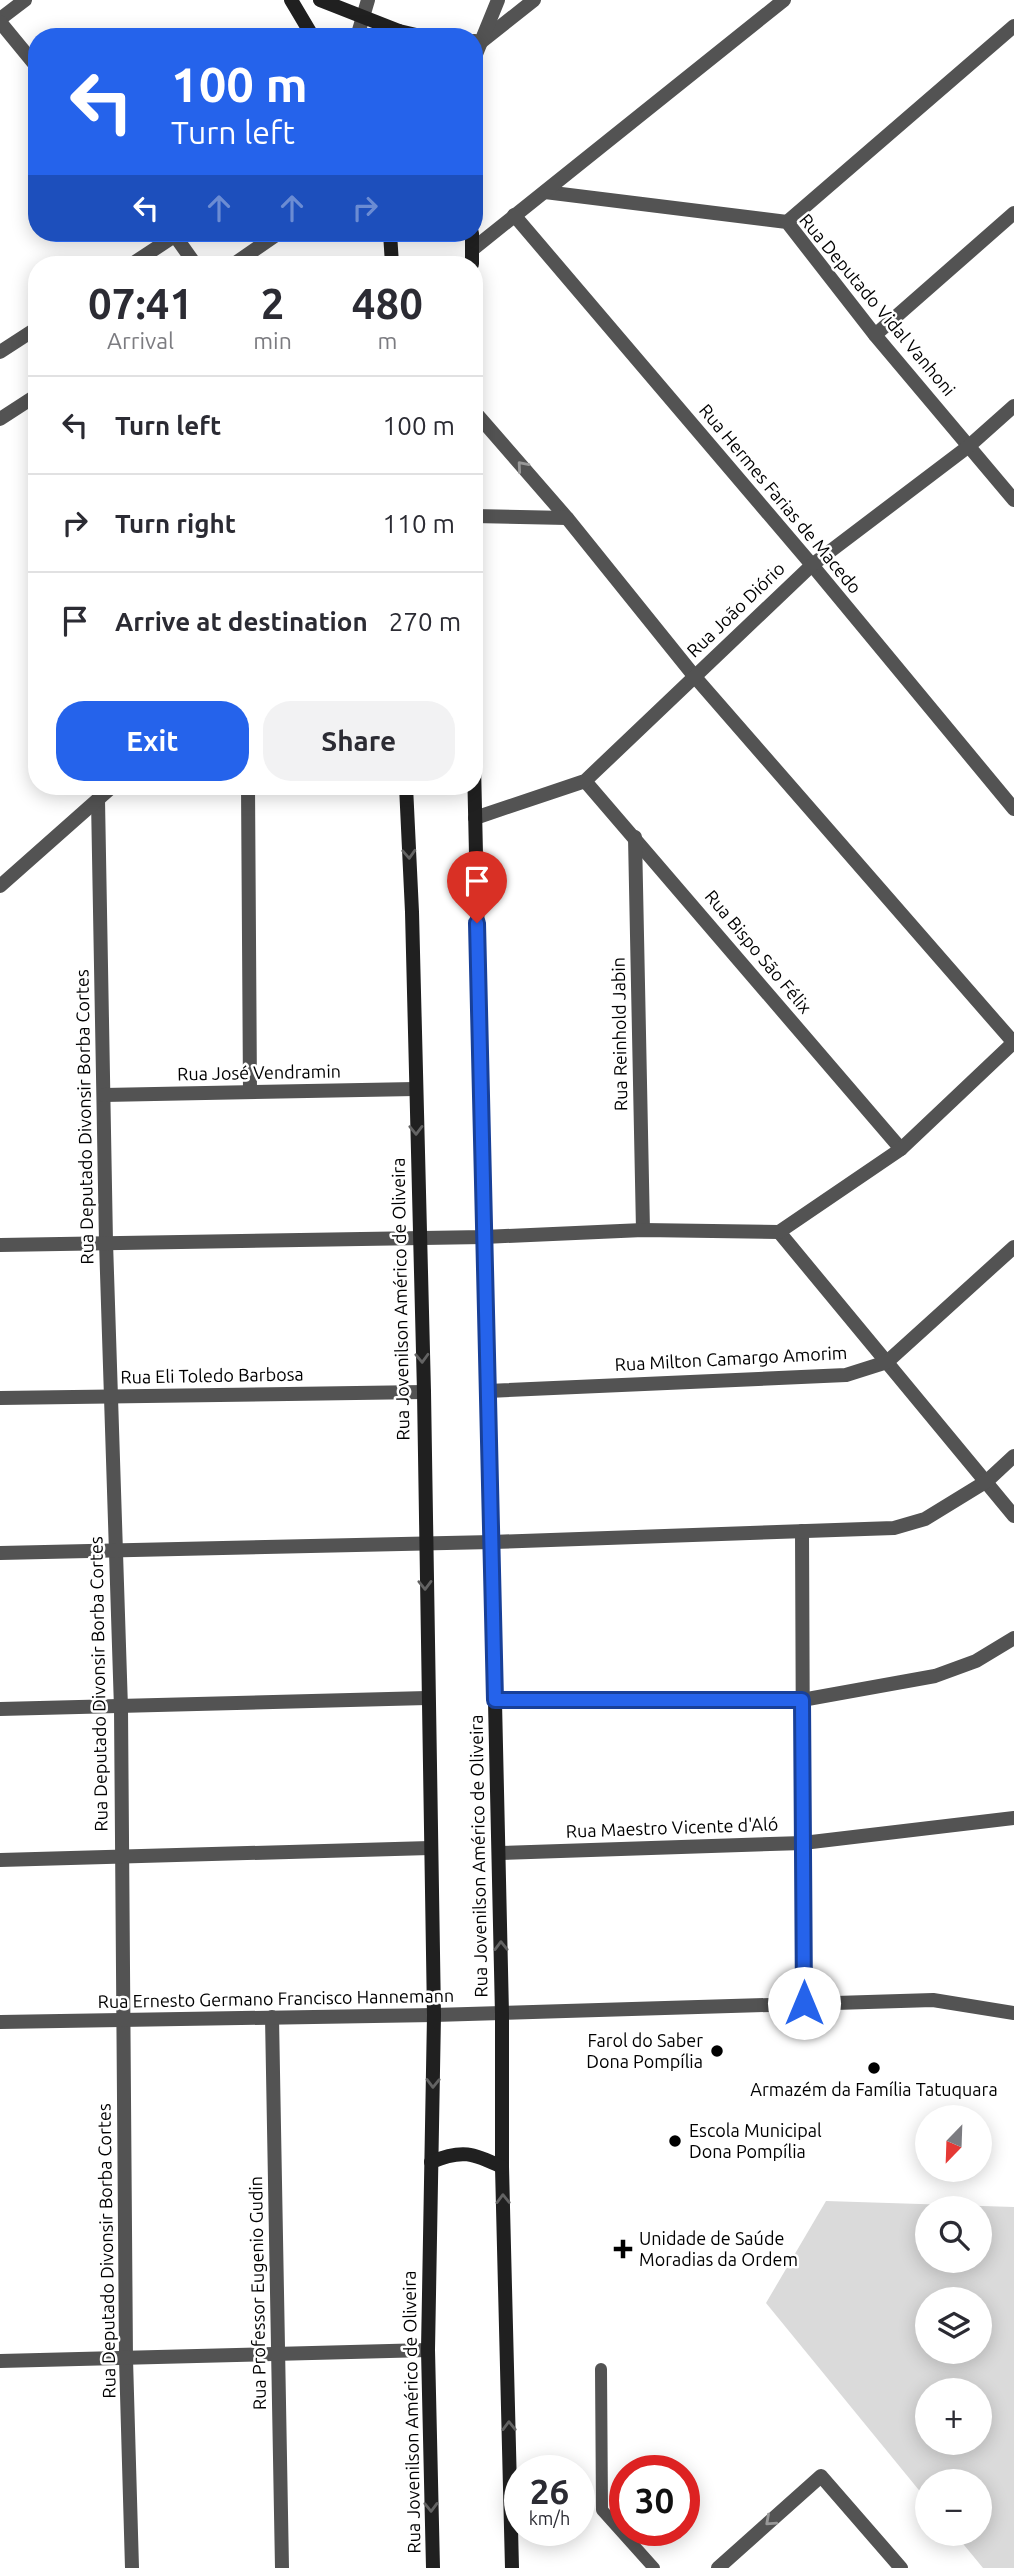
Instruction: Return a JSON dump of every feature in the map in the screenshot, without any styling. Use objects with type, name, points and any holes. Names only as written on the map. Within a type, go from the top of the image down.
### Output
[{"type":"main road","points":[[291,0],[308,28]]},
{"type":"main road","points":[[320,0],[390,28]]},
{"type":"main road","points":[[473,242],[473,256]]},
{"type":"main road","name":"Rua Jovenilson Américo de Oliveira","points":[[406,795],[412,912],[418,1238],[424,1392],[424,1544],[434,2015],[428,2350],[433,2568]]},
{"type":"main road","name":"Rua Jovenilson Américo de Oliveira","points":[[475,795],[512,2568]]},
{"type":"main road","points":[[431,2162],[461,2152],[479,2156],[502,2167]]},
{"type":"street","points":[[25,0],[0,20],[28,56]]},
{"type":"street","points":[[359,28],[369,0]]},
{"type":"street","points":[[483,31],[498,0]]},
{"type":"street","points":[[483,37],[534,0]]},
{"type":"street","points":[[483,241],[784,0]]},
{"type":"street","points":[[787,222],[1014,26]]},
{"type":"street","name":"Rua Deputado Vidal Vanhoni","points":[[545,191],[787,222],[875,335],[1014,499]]},
{"type":"street","points":[[875,335],[1014,213]]},
{"type":"street","name":"Rua Hermes Farias de Macedo","points":[[514,215],[1014,809]]},
{"type":"street","points":[[144,256],[164,242]]},
{"type":"street","points":[[246,256],[266,242]]},
{"type":"street","points":[[473,249],[481,242]]},
{"type":"street","points":[[0,352],[28,334]]},
{"type":"street","points":[[0,419],[28,401]]},
{"type":"street","name":"Rua João Diório","points":[[475,818],[585,781],[811,565],[968,446],[1014,406]]},
{"type":"street","points":[[0,1245],[484,1237],[643,1230],[779,1232],[901,1149],[1014,1043],[695,677],[566,518],[483,421]]},
{"type":"street","points":[[483,516],[566,518]]},
{"type":"street","name":"Rua Bispo São Félix","points":[[585,781],[901,1149]]},
{"type":"street","points":[[0,886],[103,795]]},
{"type":"street","points":[[248,795],[250,1092]]},
{"type":"street","name":"Rua Deputado Divonsir Borba Cortes","points":[[98,800],[106,1242],[121,1708],[126,2359],[132,2568]]},
{"type":"street","name":"Rua Reinhold Jabin","points":[[635,837],[643,1230]]},
{"type":"street","name":"Rua José Vendramin","points":[[104,1095],[415,1089]]},
{"type":"street","points":[[779,1232],[1014,1516]]},
{"type":"street","name":"Rua Milton Camargo Amorim","points":[[488,1391],[846,1375],[887,1362],[1014,1247]]},
{"type":"street","name":"Rua Eli Toledo Barbosa","points":[[0,1398],[424,1392]]},
{"type":"street","points":[[0,1553],[424,1544],[894,1528],[925,1519],[987,1481],[1014,1456]]},
{"type":"street","points":[[802,1531],[804,2003]]},
{"type":"street","points":[[495,1700],[802,1700],[935,1676],[976,1661],[1014,1638]]},
{"type":"street","points":[[0,1709],[121,1708],[427,1698]]},
{"type":"street","name":"Rua Maestro Vicente d'Aló","points":[[499,1853],[803,1843],[1014,1818]]},
{"type":"street","points":[[0,1860],[430,1848]]},
{"type":"street","name":"Rua Ernesto Germano Francisco Hannemann","points":[[0,2022],[502,2014],[933,2000],[1014,2013]]},
{"type":"street","name":"Rua Professor Eugenio Gudin","points":[[272,2017],[282,2568]]},
{"type":"street","points":[[0,2361],[428,2350]]},
{"type":"street","points":[[718,2568],[821,2476],[901,2568]]},
{"type":"lane","points":[[601,2369],[602,2510],[654,2568]]},
{"type":"shaded area","points":[[826,2201],[915,2204],[915,2273],[992,2273],[992,2206],[1014,2207],[1014,2568],[983,2568],[965,2546],[992,2546],[992,2469],[915,2469],[915,2485],[766,2303]]},
{"type":"place","name":"Farol do Saber Dona Pompília","points":[[717,2051]]},
{"type":"place","name":"Armazém da Família Tatuquara","points":[[874,2068]]},
{"type":"place","name":"Escola Municipal Dona Pompília","points":[[675,2141]]},
{"type":"place","name":"Unidade de Saúde Moradias da Ordem","points":[[623,2249]]},
{"type":"route","points":[[477,923],[495,1700],[802,1700],[804,2003]]}]
